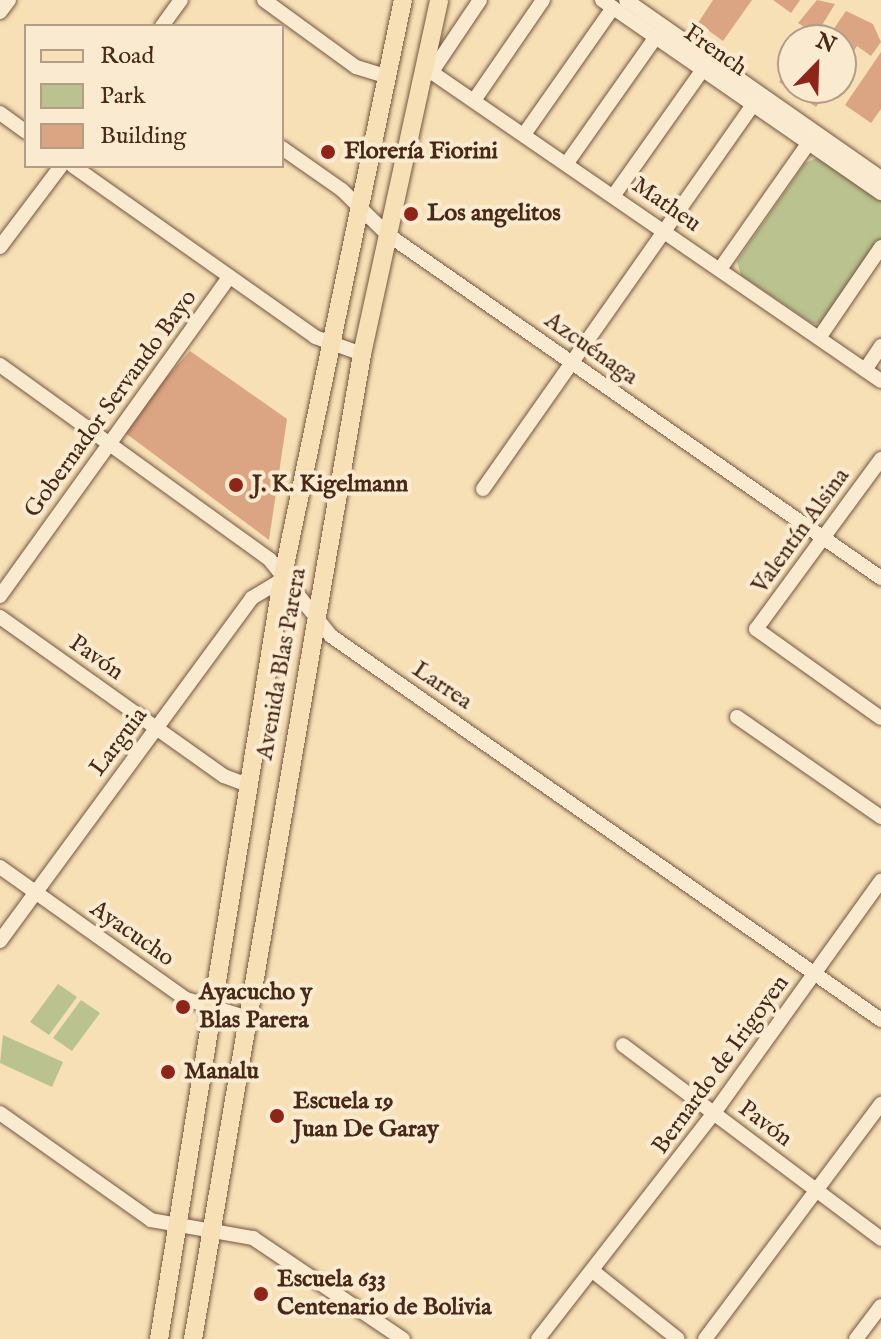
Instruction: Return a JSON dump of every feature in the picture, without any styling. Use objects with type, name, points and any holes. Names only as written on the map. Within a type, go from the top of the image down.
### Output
[{"type":"main road","name":"Avenida Blas Parera","points":[[159,1339],[282,580],[328,343],[403,0]]},
{"type":"main road","name":"Avenida Blas Parera","points":[[193,1339],[313,621],[362,354],[387,234],[428,68],[439,0]]},
{"type":"street","points":[[0,12],[9,0]]},
{"type":"street","points":[[163,24],[181,0]]},
{"type":"street","points":[[264,0],[356,67],[388,77]]},
{"type":"street","points":[[428,68],[480,0]]},
{"type":"street","points":[[475,99],[543,0]]},
{"type":"street","points":[[525,133],[614,3]]},
{"type":"street","name":"French","points":[[614,3],[656,37],[707,65],[753,105],[881,178]]},
{"type":"street","name":"French","points":[[614,3],[812,138],[881,193]]},
{"type":"street","points":[[567,163],[656,37]]},
{"type":"street","points":[[614,195],[707,65]]},
{"type":"street","name":"Matheu","points":[[428,68],[881,381]]},
{"type":"street","points":[[483,489],[576,366],[753,105]]},
{"type":"street","points":[[0,113],[24,131]]},
{"type":"street","points":[[720,269],[812,138]]},
{"type":"street","name":"Azcuénaga","points":[[284,150],[358,205],[387,234],[881,578]]},
{"type":"street","points":[[1,244],[59,168]]},
{"type":"street","points":[[76,168],[328,343],[362,354]]},
{"type":"street","points":[[819,338],[881,247]]},
{"type":"street","name":"Gobernador Servando Bayo","points":[[0,596],[229,277]]},
{"type":"street","points":[[865,370],[881,346]]},
{"type":"street","name":"Larrea","points":[[0,365],[270,560],[313,621],[881,1020]]},
{"type":"street","name":"Valentín Alsina","points":[[881,459],[756,629],[881,718]]},
{"type":"street","name":"Larguia","points":[[0,941],[252,598],[282,580]]},
{"type":"street","name":"Pavón","points":[[0,617],[224,776],[248,785]]},
{"type":"street","points":[[737,717],[881,817]]},
{"type":"street","name":"Ayacucho","points":[[0,867],[186,999],[248,1018]]},
{"type":"street","name":"Bernardo de Irigoyen","points":[[538,1339],[594,1272],[714,1113],[881,881]]},
{"type":"street","name":"Pavón","points":[[623,1045],[881,1239]]},
{"type":"street","points":[[705,1339],[881,1104]]},
{"type":"street","points":[[0,1113],[151,1220],[176,1228],[211,1230],[253,1238],[403,1339]]},
{"type":"street","points":[[594,1272],[678,1339]]},
{"type":"street","points":[[856,1339],[881,1306]]},
{"type":"green space","points":[[821,156],[881,199],[881,242],[822,323],[813,324],[741,275],[737,261],[805,163]]},
{"type":"green space","points":[[58,984],[77,997],[49,1035],[30,1022]]},
{"type":"green space","points":[[81,1000],[100,1013],[72,1051],[53,1038]]},
{"type":"green space","points":[[3,1035],[63,1062],[52,1087],[0,1063]]},
{"type":"building","points":[[713,0],[752,0],[723,41],[698,23]]},
{"type":"building","points":[[773,0],[800,0],[791,13]]},
{"type":"building","points":[[817,0],[835,4],[823,24],[798,23]]},
{"type":"building","points":[[846,11],[873,24],[881,42],[871,56],[857,46],[857,24],[837,24]]},
{"type":"building","points":[[881,52],[881,109],[871,123],[845,105],[857,104],[857,87]]},
{"type":"building","name":"J. K. Kigelmann","points":[[190,351],[287,419],[269,540],[120,429]]},
{"type":"place","name":"Florería Fiorini","points":[[328,152]]},
{"type":"place","name":"Los angelitos","points":[[411,214]]},
{"type":"place","name":"J. K. Kigelmann","points":[[236,485]]},
{"type":"place","name":"Ayacucho y Blas Parera","points":[[183,1007]]},
{"type":"place","name":"Manalu","points":[[168,1072]]},
{"type":"place","name":"Escuela 19 Juan De Garay","points":[[277,1116]]},
{"type":"place","name":"Escuela 633 Centenario de Bolivia","points":[[261,1294]]}]
